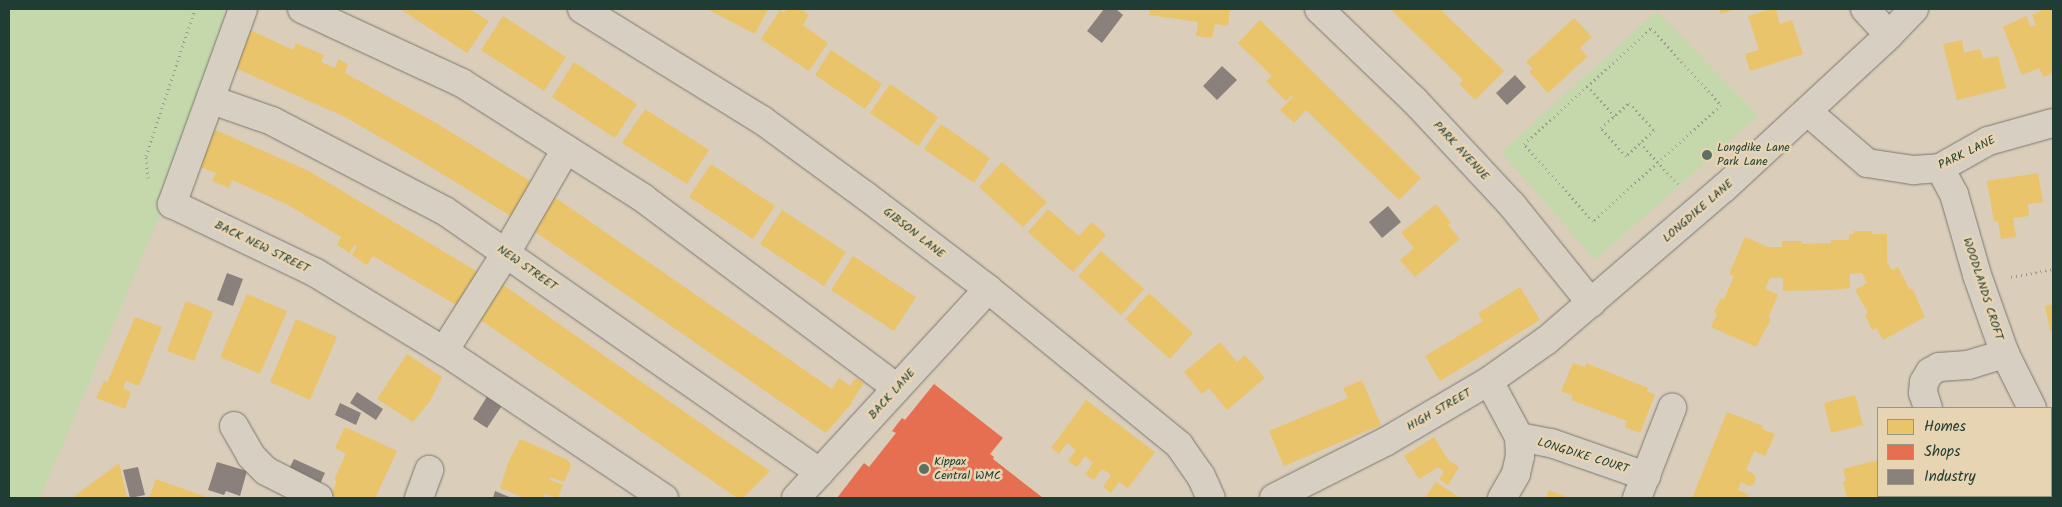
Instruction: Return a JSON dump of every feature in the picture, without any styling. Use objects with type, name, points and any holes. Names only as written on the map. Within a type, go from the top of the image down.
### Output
[{"type":"street","points":[[172,204],[212,100],[243,9]]},
{"type":"street","points":[[302,9],[462,83],[643,198],[897,388]]},
{"type":"street","name":"GIBSON LANE","points":[[582,9],[762,120],[988,289],[1179,445],[1201,476],[1211,498]]},
{"type":"street","name":"PARK AVENUE","points":[[1319,9],[1414,100],[1512,205],[1591,303]]},
{"type":"street","points":[[1865,9],[1889,35]]},
{"type":"street","name":"LONGDIKE LANE","points":[[1591,303],[1701,209],[1808,112],[1914,9]]},
{"type":"street","name":"NEW STREET","points":[[212,100],[272,122],[445,211],[820,473]]},
{"type":"street","name":"PARK LANE","points":[[1808,112],[1867,163],[1913,170],[1940,168],[1988,141],[2006,134],[2053,123]]},
{"type":"street","points":[[444,351],[506,253],[566,149]]},
{"type":"street","name":"WOODLANDS CROFT","points":[[1940,168],[1954,194],[1978,276],[2021,405]]},
{"type":"street","name":"BACK NEW STREET","points":[[172,204],[316,273],[444,351],[664,498]]},
{"type":"street","name":"BACK LANE","points":[[796,498],[988,289]]},
{"type":"street","name":"HIGH STREET","points":[[1274,498],[1384,442],[1489,381],[1547,340],[1591,303]]},
{"type":"street","points":[[1928,407],[1923,393],[1924,382],[1930,372],[1938,367],[1968,365],[2005,354]]},
{"type":"street","points":[[1489,381],[1519,437],[1520,456],[1516,474],[1502,498]]},
{"type":"street","name":"LONGDIKE COURT","points":[[1519,437],[1551,443],[1641,487],[1672,408]]},
{"type":"street","points":[[234,426],[251,456],[266,471],[319,498]]},
{"type":"street","points":[[420,498],[429,470]]},
{"type":"path","points":[[172,204],[155,194],[148,178],[146,156],[195,9]]},
{"type":"path","points":[[1651,28],[1721,105],[1593,221],[1524,144],[1587,86],[1651,28]]},
{"type":"path","points":[[1587,86],[1615,116]]},
{"type":"path","points":[[1629,103],[1654,130],[1640,143],[1626,156],[1601,128],[1629,103]]},
{"type":"path","points":[[1640,143],[1701,209]]},
{"type":"path","points":[[1978,276],[2011,277],[2053,269]]},
{"type":"green space","points":[[9,9],[226,9],[162,210],[40,498],[9,498]]},
{"type":"green space","points":[[1657,11],[1758,116],[1595,260],[1501,152]]},
{"type":"building: Homes","points":[[405,9],[469,9],[489,21],[467,53],[403,11]]},
{"type":"building: Homes","points":[[707,9],[768,9],[755,34]]},
{"type":"building: Homes","points":[[787,9],[801,9],[809,15],[803,25],[828,43],[809,71],[761,39],[780,10],[784,13]]},
{"type":"building: Homes","points":[[1150,9],[1230,9],[1228,26],[1215,24],[1212,38],[1196,36],[1198,22],[1149,15]]},
{"type":"building: Homes","points":[[1390,9],[1440,9],[1504,71],[1475,100],[1459,84],[1463,80]]},
{"type":"building: Homes","points":[[1719,9],[1736,9],[1721,14]]},
{"type":"building: Homes","points":[[1776,9],[1780,24],[1792,20],[1803,54],[1750,71],[1745,54],[1759,50],[1748,16]]},
{"type":"building: Homes","points":[[2045,9],[2053,9],[2053,73],[2044,77],[2039,68],[2022,75],[2003,27],[2026,16],[2031,27],[2036,25],[2032,15]]},
{"type":"building: Homes","points":[[503,16],[566,57],[544,91],[481,50]]},
{"type":"building: Homes","points":[[1574,18],[1592,37],[1580,48],[1587,57],[1548,93],[1529,72],[1533,69],[1526,62]]},
{"type":"building: Homes","points":[[1260,20],[1421,178],[1399,200],[1306,110],[1294,123],[1280,110],[1293,97],[1292,95],[1286,101],[1266,81],[1272,76],[1238,43]]},
{"type":"building: Homes","points":[[250,30],[293,50],[296,43],[324,55],[321,62],[335,68],[338,59],[348,64],[345,73],[436,123],[540,187],[519,221],[345,117],[233,67]]},
{"type":"building: Homes","points":[[1962,40],[1964,53],[1980,49],[1983,59],[1998,56],[2006,88],[1957,100],[1943,44]]},
{"type":"building: Homes","points":[[831,50],[882,84],[865,109],[815,75]]},
{"type":"building: Homes","points":[[574,62],[637,104],[615,138],[552,97]]},
{"type":"building: Homes","points":[[890,84],[938,117],[918,146],[870,113]]},
{"type":"building: Homes","points":[[645,109],[709,150],[687,184],[622,143]]},
{"type":"building: Homes","points":[[941,124],[990,158],[974,183],[924,149]]},
{"type":"building: Homes","points":[[213,129],[307,170],[483,275],[463,309],[373,256],[367,265],[352,255],[357,246],[354,245],[350,253],[337,245],[341,237],[288,205],[232,180],[229,188],[212,181],[216,173],[197,166]]},
{"type":"building: Homes","points":[[1002,162],[1047,202],[1023,227],[979,187]]},
{"type":"building: Homes","points":[[711,164],[775,206],[753,239],[689,197]]},
{"type":"building: Homes","points":[[2038,173],[2043,202],[2028,204],[2029,216],[2013,218],[2016,237],[2001,239],[1998,221],[1994,222],[1987,181]]},
{"type":"building: Homes","points":[[553,196],[832,389],[839,378],[850,386],[856,378],[864,383],[852,403],[826,433],[531,229]]},
{"type":"building: Homes","points":[[1436,204],[1451,223],[1448,225],[1460,239],[1415,277],[1400,260],[1414,248],[1401,233]]},
{"type":"building: Homes","points":[[1048,209],[1079,236],[1092,222],[1106,235],[1073,272],[1028,232]]},
{"type":"building: Homes","points":[[782,210],[846,252],[824,286],[760,244]]},
{"type":"building: Homes","points":[[1854,231],[1872,231],[1872,234],[1887,234],[1887,262],[1892,270],[1898,267],[1910,290],[1912,288],[1925,317],[1883,340],[1876,328],[1872,330],[1865,315],[1868,313],[1855,290],[1867,283],[1862,273],[1850,274],[1850,288],[1832,290],[1783,291],[1783,278],[1770,278],[1765,289],[1778,295],[1768,318],[1771,319],[1756,347],[1711,327],[1717,314],[1714,312],[1721,298],[1724,299],[1734,276],[1729,274],[1745,237],[1768,247],[1782,247],[1782,241],[1802,241],[1802,244],[1831,243],[1831,240],[1849,240],[1849,234],[1854,234]]},
{"type":"building: Homes","points":[[1101,251],[1144,289],[1121,315],[1078,276]]},
{"type":"building: Homes","points":[[853,256],[916,297],[894,331],[831,290]]},
{"type":"building: Homes","points":[[499,282],[770,471],[743,498],[737,498],[475,316]]},
{"type":"building: Homes","points":[[1520,287],[1540,320],[1440,381],[1425,356],[1483,321],[1478,313]]},
{"type":"building: Homes","points":[[1149,293],[1193,333],[1170,359],[1125,319]]},
{"type":"building: Homes","points":[[247,294],[287,311],[260,374],[220,357]]},
{"type":"building: Homes","points":[[186,301],[213,312],[194,361],[167,351]]},
{"type":"building: Homes","points":[[2053,304],[2053,331],[2050,331],[2045,306]]},
{"type":"building: Homes","points":[[135,317],[162,327],[139,386],[126,381],[123,388],[131,392],[125,409],[96,398],[104,381],[107,383]]},
{"type":"building: Homes","points":[[296,319],[337,337],[310,400],[270,382]]},
{"type":"building: Homes","points":[[1220,342],[1237,362],[1245,355],[1265,378],[1227,410],[1209,388],[1202,394],[1184,372]]},
{"type":"building: Homes","points":[[407,354],[442,377],[430,401],[413,422],[377,399]]},
{"type":"building: Homes","points":[[1573,363],[1585,367],[1586,363],[1648,388],[1647,391],[1655,395],[1640,433],[1625,427],[1627,421],[1571,400],[1573,396],[1561,391]]},
{"type":"building: Homes","points":[[1362,380],[1381,425],[1284,466],[1269,431],[1348,398],[1343,388]]},
{"type":"building: Homes","points":[[1855,395],[1863,425],[1831,433],[1824,403]]},
{"type":"building: Homes","points":[[1086,400],[1155,452],[1128,488],[1119,482],[1111,493],[1103,487],[1111,475],[1102,469],[1094,480],[1085,474],[1093,463],[1085,456],[1077,467],[1068,461],[1076,450],[1067,443],[1059,454],[1051,448]]},
{"type":"building: Homes","points":[[1727,412],[1763,426],[1762,429],[1775,434],[1765,456],[1754,451],[1746,470],[1754,474],[1756,479],[1754,484],[1749,486],[1741,482],[1738,490],[1748,494],[1747,498],[1692,498]]},
{"type":"building: Homes","points":[[345,427],[397,451],[375,498],[339,498],[331,495],[337,481],[334,480],[346,454],[335,448]]},
{"type":"building: Homes","points":[[1434,437],[1448,460],[1459,467],[1448,485],[1439,479],[1444,472],[1438,467],[1419,479],[1404,456]]},
{"type":"building: Homes","points":[[520,439],[568,460],[571,466],[564,482],[551,477],[550,480],[563,485],[558,498],[544,494],[543,498],[525,498],[500,488],[508,463]]},
{"type":"building: Homes","points":[[1877,460],[1877,497],[1900,498],[1847,498],[1843,482],[1846,481],[1843,469]]},
{"type":"building: Homes","points":[[119,463],[127,497],[72,498]]},
{"type":"building: Homes","points":[[156,479],[209,498],[149,498]]},
{"type":"building: Homes","points":[[1436,482],[1460,498],[1425,498]]},
{"type":"building: Homes","points":[[1549,490],[1569,498],[1546,498]]},
{"type":"building: Homes","points":[[2036,497],[2037,498],[1996,498]]},
{"type":"building: Shops","points":[[934,384],[1003,438],[990,454],[994,457],[993,459],[1043,498],[837,498],[864,463],[869,467],[896,433],[892,431],[902,418],[905,420]]},
{"type":"building: Industry","points":[[1104,9],[1116,9],[1123,15],[1102,43],[1087,31]]},
{"type":"building: Industry","points":[[1222,66],[1237,80],[1217,100],[1203,86]]},
{"type":"building: Industry","points":[[1515,75],[1526,87],[1507,105],[1496,93]]},
{"type":"building: Industry","points":[[1388,206],[1401,222],[1382,238],[1369,222]]},
{"type":"building: Industry","points":[[227,273],[243,279],[233,306],[217,300]]},
{"type":"building: Industry","points":[[357,392],[383,409],[376,420],[350,403]]},
{"type":"building: Industry","points":[[488,395],[503,404],[487,428],[473,419]]},
{"type":"building: Industry","points":[[340,403],[361,413],[356,425],[335,415]]},
{"type":"building: Industry","points":[[294,459],[325,473],[318,488],[287,473]]},
{"type":"building: Industry","points":[[217,462],[247,471],[240,496],[226,491],[224,495],[208,490]]},
{"type":"building: Industry","points":[[138,467],[145,495],[130,498],[123,470]]},
{"type":"building: Industry","points":[[495,491],[512,498],[493,498]]},
{"type":"place","name":"Longdike Lane Park Lane","points":[[1707,155]]},
{"type":"place","name":"Kippax Central WMC","points":[[924,469]]}]
